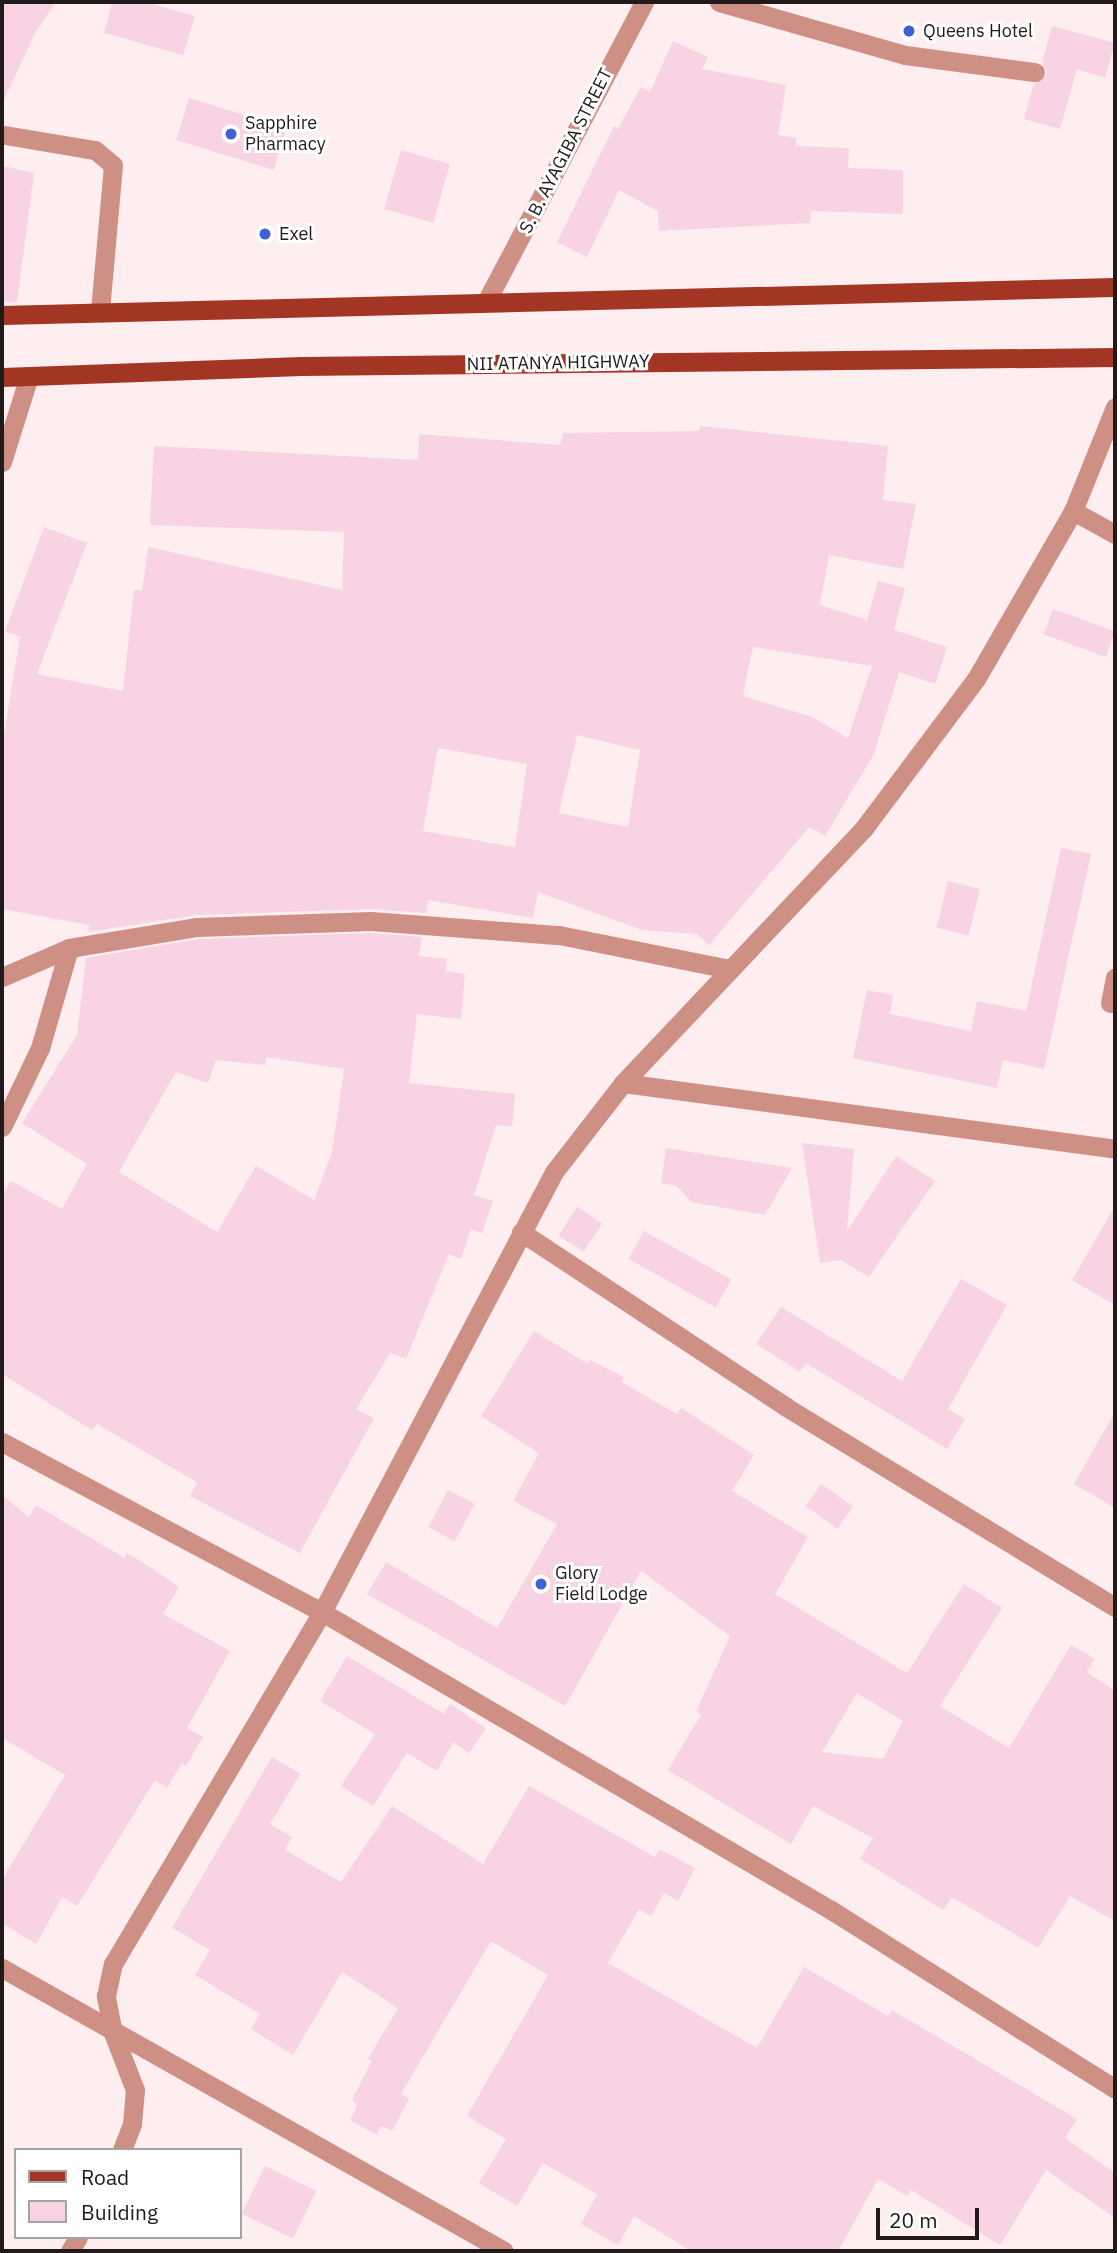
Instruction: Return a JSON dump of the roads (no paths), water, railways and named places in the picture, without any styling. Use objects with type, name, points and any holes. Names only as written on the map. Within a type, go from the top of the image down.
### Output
[{"type":"main road","points":[[2,315],[487,300],[1115,287]]},
{"type":"main road","name":"NII ATANYA HIGHWAY","points":[[2,377],[301,366],[1115,357]]},
{"type":"street","name":"S. B. AYAGIBA STREET","points":[[487,300],[644,2]]},
{"type":"street","points":[[719,2],[905,55],[1034,72]]},
{"type":"street","points":[[5,135],[95,150],[113,165],[100,312]]},
{"type":"street","points":[[2,462],[29,376]]},
{"type":"street","points":[[123,2148],[132,2124],[135,2090],[113,2034],[106,1996],[113,1964],[322,1612],[554,1172],[623,1083],[863,828],[960,700],[1073,511],[1115,407]]},
{"type":"street","points":[[1073,511],[1115,534]]},
{"type":"street","points":[[2,977],[69,948],[197,927],[372,920],[559,936],[729,969]]},
{"type":"street","points":[[2,1127],[40,1048],[69,948]]},
{"type":"street","points":[[1110,1003],[1115,977]]},
{"type":"street","points":[[623,1083],[1115,1149]]},
{"type":"street","points":[[521,1232],[775,1400],[1115,1607]]},
{"type":"street","points":[[2,1442],[322,1612],[831,1910],[1115,2089]]},
{"type":"street","points":[[2,1968],[113,2034],[504,2251]]},
{"type":"place","name":"Queens Hotel","points":[[909,31]]},
{"type":"place","name":"Sapphire Pharmacy","points":[[231,134]]},
{"type":"place","name":"Exel","points":[[265,234]]},
{"type":"place","name":"Glory Field Lodge","points":[[541,1584]]}]
